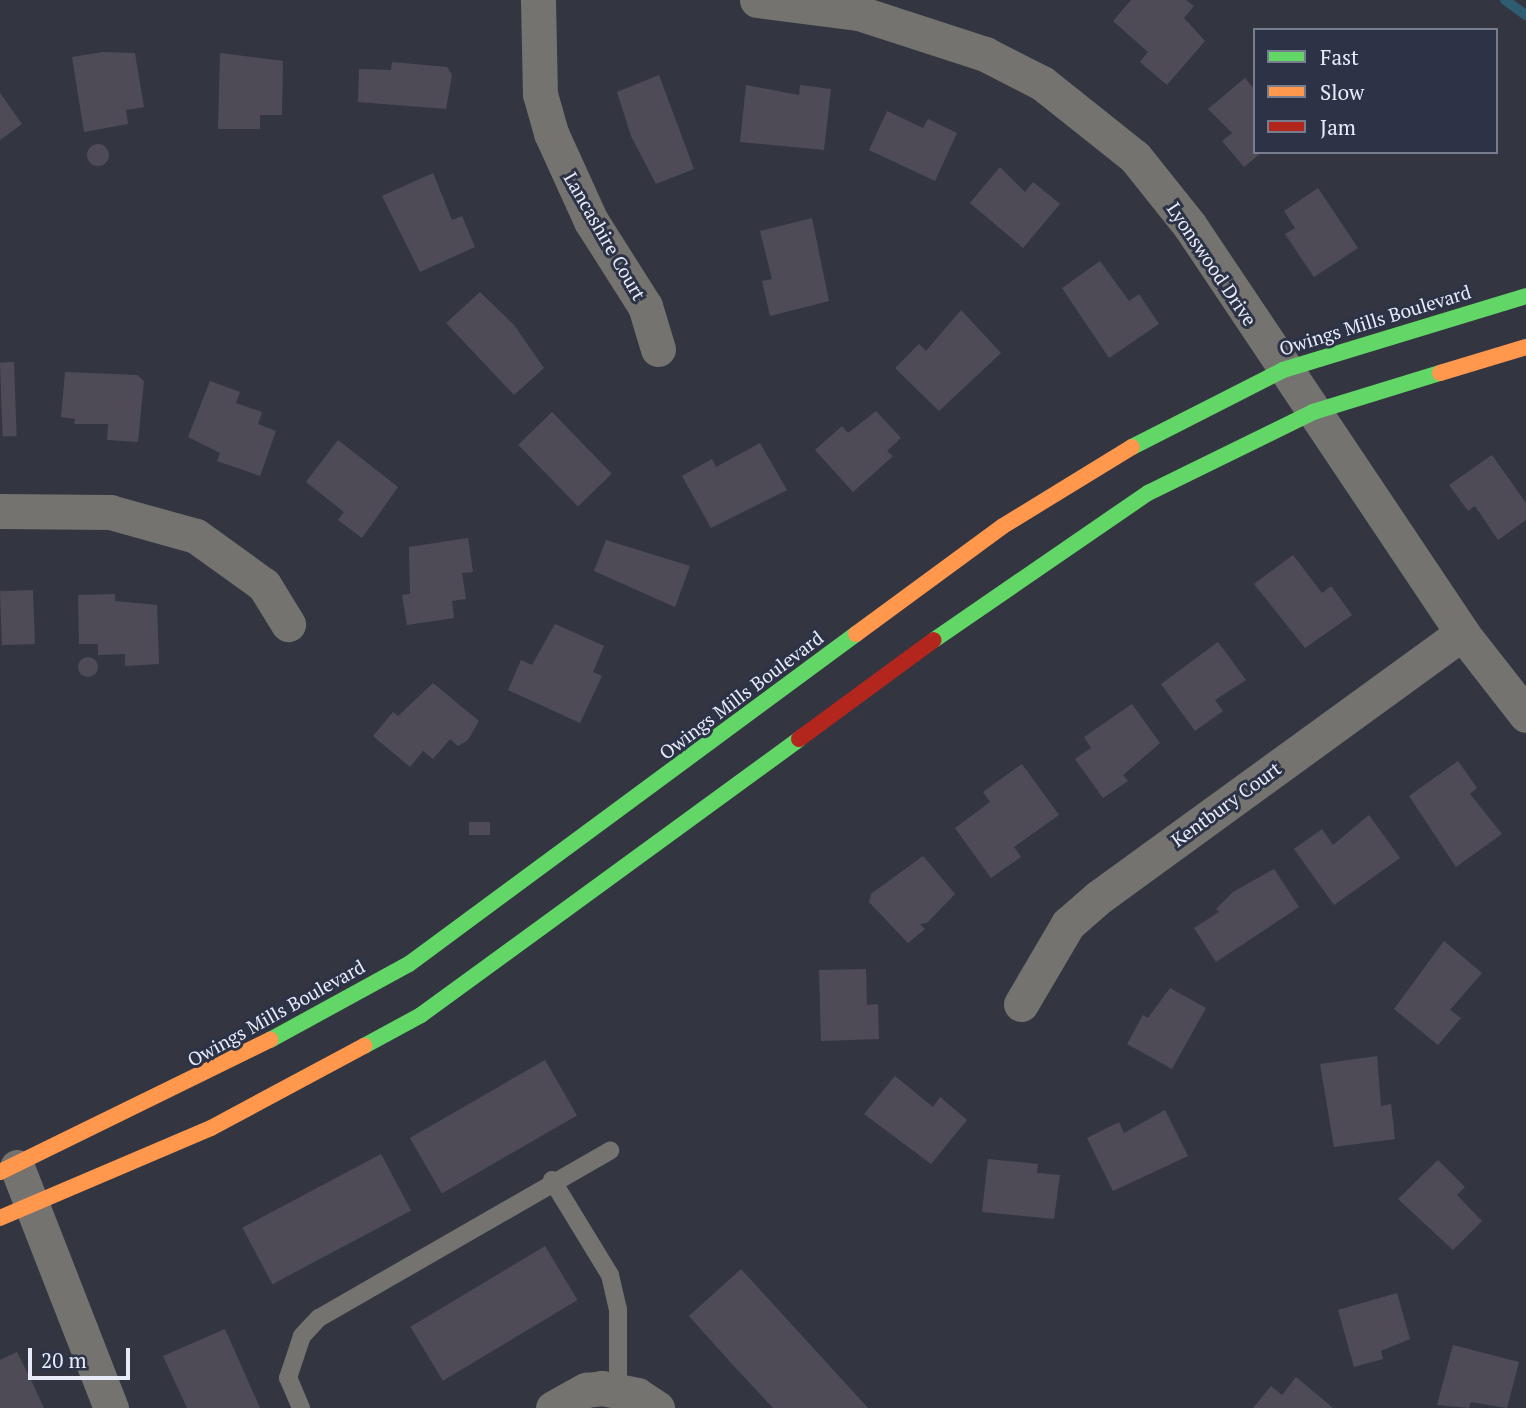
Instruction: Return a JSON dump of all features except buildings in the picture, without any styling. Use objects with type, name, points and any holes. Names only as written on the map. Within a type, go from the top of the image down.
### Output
[{"type":"main road","name":"Owings Mills Boulevard","points":[[8,1170],[202,1078],[409,964],[1003,526],[1120,453],[1283,370],[1526,296]]},
{"type":"main road","points":[[0,1218],[33,1207],[211,1128],[421,1014],[1029,570],[1148,493],[1313,412],[1526,347]]},
{"type":"street","name":"Lancashire Court","points":[[538,0],[540,94],[551,133],[591,221],[645,306],[658,349]]},
{"type":"street","name":"Lyonswood Drive","points":[[757,0],[859,13],[926,31],[1042,83],[1135,157],[1189,226],[1283,370],[1462,633],[1526,715]]},
{"type":"street","points":[[0,511],[110,512],[196,536],[264,585],[288,624]]},
{"type":"street","name":"Kentbury Court","points":[[1021,1004],[1068,924],[1099,897],[1462,633]]},
{"type":"street","points":[[8,1170],[33,1207],[111,1408]]},
{"type":"street","points":[[553,1408],[586,1390],[618,1389],[657,1408]]},
{"type":"lane","points":[[301,1408],[288,1378],[302,1336],[319,1318],[552,1180],[610,1151]]},
{"type":"lane","points":[[552,1180],[610,1275],[618,1309],[618,1389]]},
{"type":"waterway","points":[[1505,0],[1526,15]]},
{"type":"traffic: fast","points":[[1132,447],[1283,370],[1526,296]]},
{"type":"traffic: fast","points":[[934,640],[1148,493],[1313,412],[1440,373]]},
{"type":"traffic: fast","points":[[270,1040],[409,964],[856,634]]},
{"type":"traffic: fast","points":[[364,1046],[421,1015],[799,739]]},
{"type":"traffic: slow","points":[[1440,373],[1526,347]]},
{"type":"traffic: slow","points":[[856,634],[1003,526],[1132,447]]},
{"type":"traffic: slow","points":[[0,1172],[270,1040]]},
{"type":"traffic: slow","points":[[0,1218],[211,1128],[364,1046]]},
{"type":"traffic: jam","points":[[799,739],[934,640]]}]
